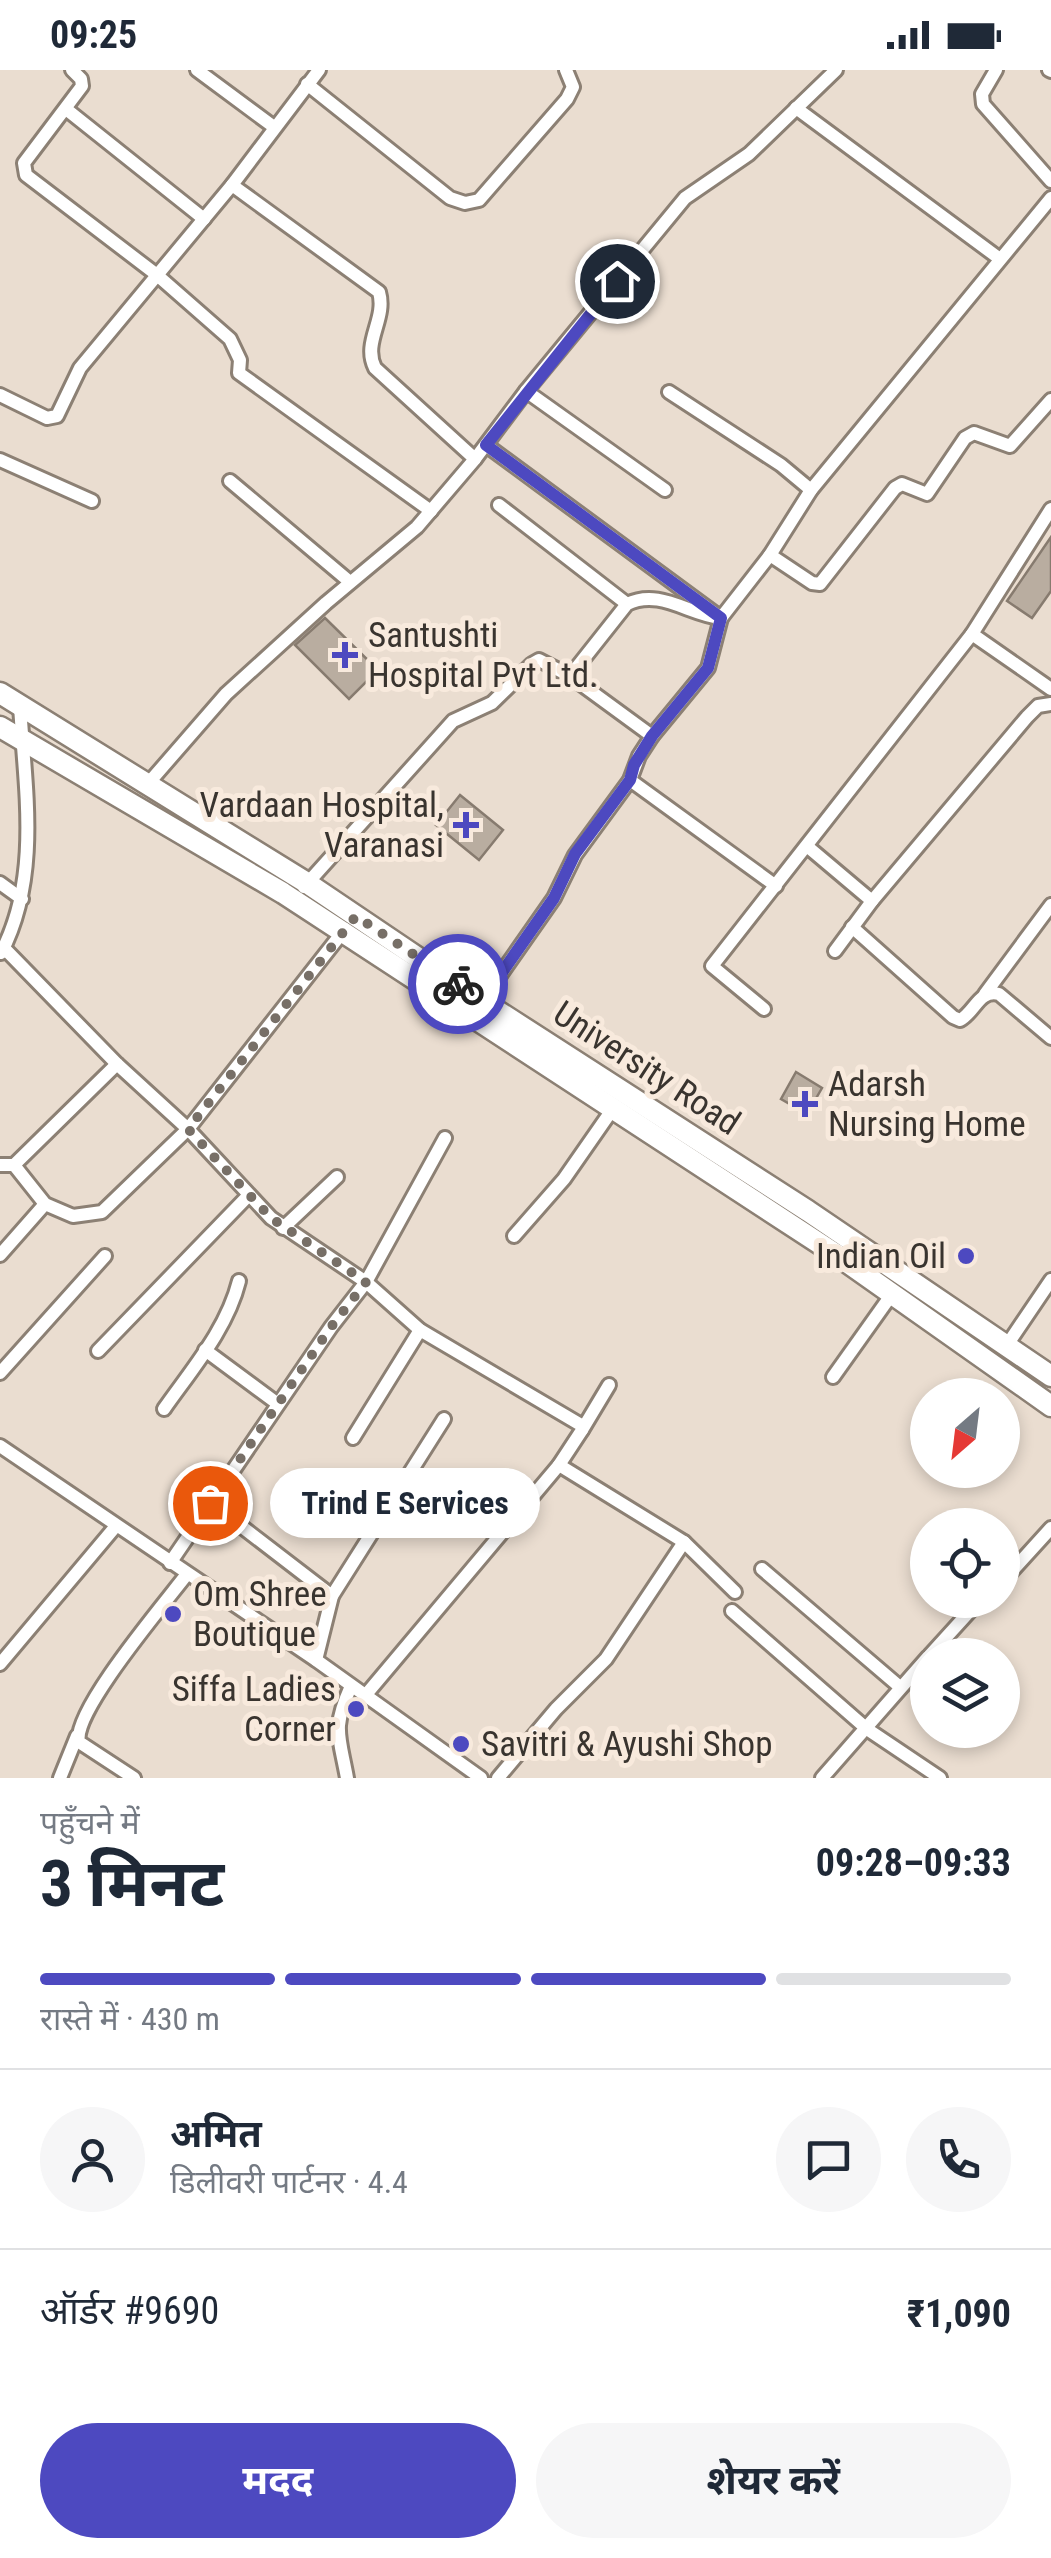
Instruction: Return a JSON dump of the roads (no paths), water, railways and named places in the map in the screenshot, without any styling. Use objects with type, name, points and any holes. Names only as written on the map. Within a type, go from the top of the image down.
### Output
[{"type":"main road","name":"University Road","points":[[0,693],[308,883],[349,924],[482,1001],[808,1211],[1051,1376]]},
{"type":"main road","points":[[0,727],[293,900],[349,924],[612,1110],[892,1294],[1051,1406]]},
{"type":"street","points":[[72,70],[82,86],[24,163],[23,170],[157,275],[230,339],[240,360],[239,373],[431,510]]},
{"type":"street","points":[[197,70],[274,127]]},
{"type":"street","points":[[0,395],[46,418],[57,416],[80,368],[232,185],[318,70]]},
{"type":"street","points":[[308,84],[450,198],[465,203],[479,200],[568,99],[573,87],[566,70]]},
{"type":"street","points":[[146,786],[226,694],[417,527],[685,198],[749,154],[836,70]]},
{"type":"street","points":[[996,70],[982,94],[983,104],[1051,181]]},
{"type":"street","points":[[796,108],[1000,259]]},
{"type":"street","points":[[66,109],[204,218]]},
{"type":"street","points":[[232,185],[379,292],[382,313],[370,347],[376,368],[475,459]]},
{"type":"street","points":[[482,1001],[554,898],[575,854],[630,780],[634,765],[652,736],[708,668],[721,618],[770,555],[812,490],[1051,198]]},
{"type":"street","points":[[526,391],[665,490]]},
{"type":"street","points":[[669,392],[781,465],[812,490]]},
{"type":"street","points":[[770,555],[812,583],[820,584],[894,488],[902,484],[926,494],[965,438],[974,433],[1010,446],[1051,400]]},
{"type":"street","points":[[486,445],[721,618]]},
{"type":"street","points":[[0,460],[92,501]]},
{"type":"street","points":[[230,481],[350,582]]},
{"type":"street","points":[[498,505],[627,604]]},
{"type":"street","points":[[764,1009],[712,966],[972,634],[1051,509]]},
{"type":"street","points":[[570,676],[634,600],[666,600],[703,616],[721,618]]},
{"type":"street","points":[[972,634],[1051,689]]},
{"type":"street","points":[[293,900],[460,715],[492,704],[539,660],[570,676],[652,736]]},
{"type":"street","points":[[834,952],[872,901],[1027,717],[1038,706],[1051,704]]},
{"type":"street","points":[[20,706],[28,838],[22,899],[2,951],[188,1129],[248,1196],[284,1228],[366,1282],[420,1330],[576,1420],[582,1430]]},
{"type":"street","points":[[630,780],[776,886]]},
{"type":"street","points":[[808,847],[872,901]]},
{"type":"street","points":[[0,884],[22,899]]},
{"type":"street","points":[[852,927],[960,1020],[966,1018],[1051,906]]},
{"type":"street","points":[[117,1064],[7,1165],[44,1204],[73,1216],[102,1212],[188,1129],[349,924]]},
{"type":"street","points":[[985,994],[999,994],[1051,1038]]},
{"type":"street","points":[[514,1236],[564,1179],[612,1110]]},
{"type":"street","points":[[170,1563],[366,1282],[445,1138]]},
{"type":"street","points":[[284,1228],[337,1178]]},
{"type":"street","points":[[98,1352],[248,1196]]},
{"type":"street","points":[[0,1255],[44,1204]]},
{"type":"street","points":[[0,1373],[105,1256]]},
{"type":"street","points":[[1007,1345],[1051,1280]]},
{"type":"street","points":[[164,1409],[205,1350],[234,1300],[239,1281]]},
{"type":"street","points":[[834,1377],[892,1294]]},
{"type":"street","points":[[353,1438],[420,1330]]},
{"type":"street","points":[[205,1350],[278,1404]]},
{"type":"street","points":[[364,1697],[560,1465],[610,1385]]},
{"type":"street","points":[[316,1660],[332,1596],[444,1419]]},
{"type":"street","points":[[0,1446],[316,1660],[480,1778]]},
{"type":"street","points":[[560,1465],[684,1542],[735,1592]]},
{"type":"street","points":[[210,1503],[332,1596]]},
{"type":"street","points":[[0,1664],[116,1526]]},
{"type":"street","points":[[1020,1562],[1051,1528]]},
{"type":"street","points":[[498,1778],[606,1659],[684,1542]]},
{"type":"street","points":[[762,1569],[900,1688]]},
{"type":"street","points":[[60,1778],[80,1722],[118,1664],[187,1574]]},
{"type":"street","points":[[732,1611],[867,1729],[940,1778]]},
{"type":"street","points":[[945,1638],[964,1618]]},
{"type":"street","points":[[822,1778],[910,1677]]},
{"type":"street","points":[[347,1778],[336,1731],[338,1715],[351,1686]]},
{"type":"street","points":[[77,1736],[79,1742],[134,1778]]},
{"type":"place","name":"Santushti Hospital Pvt Ltd.","points":[[345,655]]},
{"type":"place","name":"Vardaan Hospital, Varanasi","points":[[466,825]]},
{"type":"place","name":"Adarsh Nursing Home","points":[[805,1104]]},
{"type":"place","name":"Indian Oil","points":[[966,1256]]},
{"type":"place","name":"Trind E Services","points":[[210,1503]]},
{"type":"place","name":"Om Shree Boutique","points":[[173,1614]]},
{"type":"place","name":"Siffa Ladies Corner","points":[[356,1709]]},
{"type":"place","name":"Savitri & Ayushi Shop","points":[[461,1744]]}]
